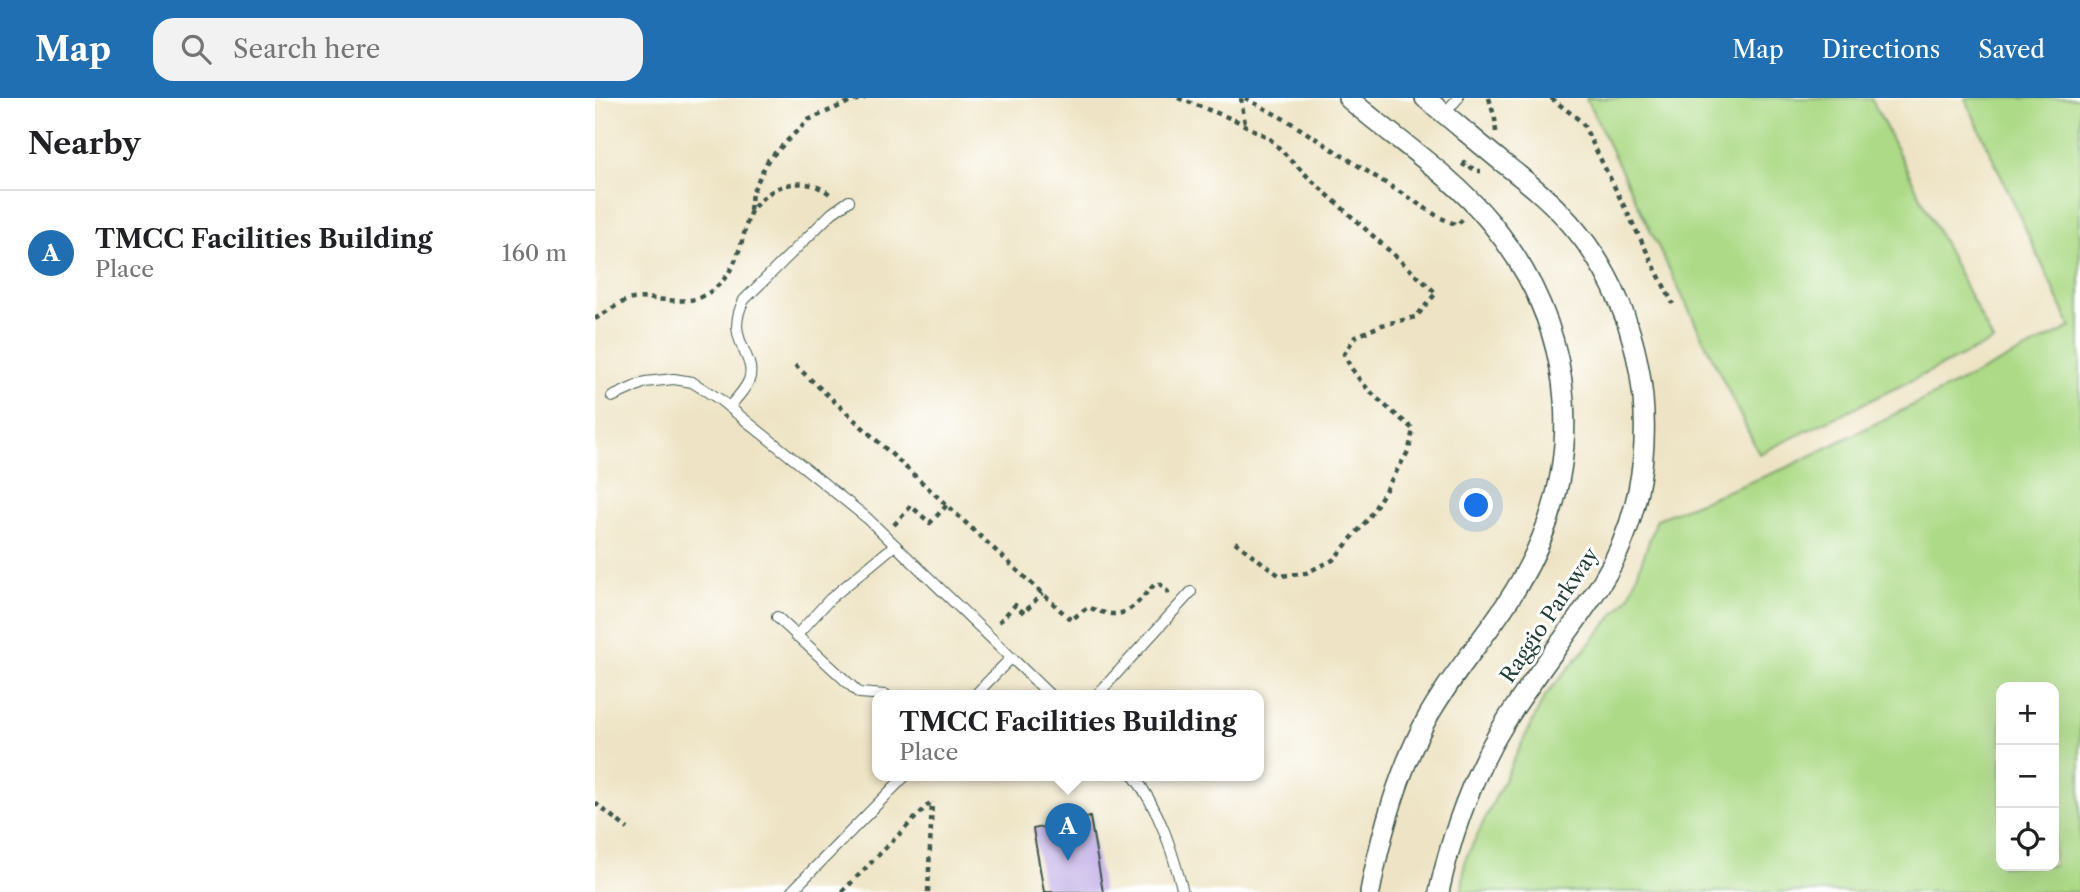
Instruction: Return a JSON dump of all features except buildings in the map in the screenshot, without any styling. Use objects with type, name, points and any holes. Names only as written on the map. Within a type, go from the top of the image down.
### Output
[{"type":"street","name":"Raggio Parkway","points":[[1348,98],[1459,191],[1482,213],[1506,243],[1533,288],[1545,316],[1559,360],[1566,407],[1563,461],[1548,524],[1516,589],[1456,673],[1426,721],[1401,776],[1384,828],[1370,892]]},
{"type":"street","name":"Raggio Parkway","points":[[1425,98],[1535,188],[1572,225],[1587,245],[1627,320],[1637,353],[1645,418],[1635,498],[1614,561],[1591,600],[1529,686],[1491,746],[1461,812],[1439,892]]},
{"type":"lane","points":[[1444,114],[1458,98]]},
{"type":"lane","points":[[729,407],[751,377],[748,359],[739,342],[736,326],[737,313],[744,300],[832,213],[849,201]]},
{"type":"lane","points":[[612,397],[645,382],[674,379],[692,382],[729,407],[867,518],[1045,690]]},
{"type":"lane","points":[[796,636],[830,599],[895,545]]},
{"type":"lane","points":[[1102,690],[1191,592]]},
{"type":"lane","points":[[777,617],[859,693],[872,694]]},
{"type":"lane","points":[[980,690],[1011,657]]},
{"type":"lane","points":[[790,892],[900,781]]},
{"type":"lane","points":[[1137,781],[1160,819],[1172,850],[1183,892]]},
{"type":"path","points":[[595,319],[629,300],[701,298],[722,283],[738,259],[752,193],[768,160],[808,120],[865,98]]},
{"type":"path","points":[[1178,98],[1245,125],[1269,138],[1309,178],[1436,293],[1416,317],[1383,325],[1355,337],[1344,354],[1350,368],[1367,389],[1413,429],[1409,450],[1369,518],[1333,560],[1306,573],[1280,576],[1235,542]]},
{"type":"path","points":[[1243,98],[1245,125]]},
{"type":"path","points":[[1243,98],[1288,121],[1439,218],[1457,225],[1461,221],[1453,214]]},
{"type":"path","points":[[1489,98],[1495,119],[1496,137]]},
{"type":"path","points":[[1551,98],[1582,122],[1672,304]]},
{"type":"path","points":[[750,212],[765,196],[785,184],[805,182],[820,186],[831,195]]},
{"type":"path","points":[[795,365],[1072,620],[1088,607],[1101,614],[1120,614],[1134,606],[1155,584],[1160,584],[1168,592],[1167,597]]},
{"type":"path","points":[[894,525],[911,506],[930,523],[947,505]]},
{"type":"path","points":[[999,622],[1015,605],[1024,613],[1042,593]]},
{"type":"path","points":[[842,892],[932,801],[928,892]]},
{"type":"path","points":[[595,803],[628,829]]},
{"type":"green space","points":[[1586,98],[1871,98],[1993,341],[1759,454]]},
{"type":"green space","points":[[1965,98],[2080,98],[2080,892],[1462,892],[1465,860],[1545,696],[1629,597],[1657,519],[1788,467],[2071,327]]},
{"type":"place","name":"TMCC Facilities Building","points":[[1068,861]]}]
